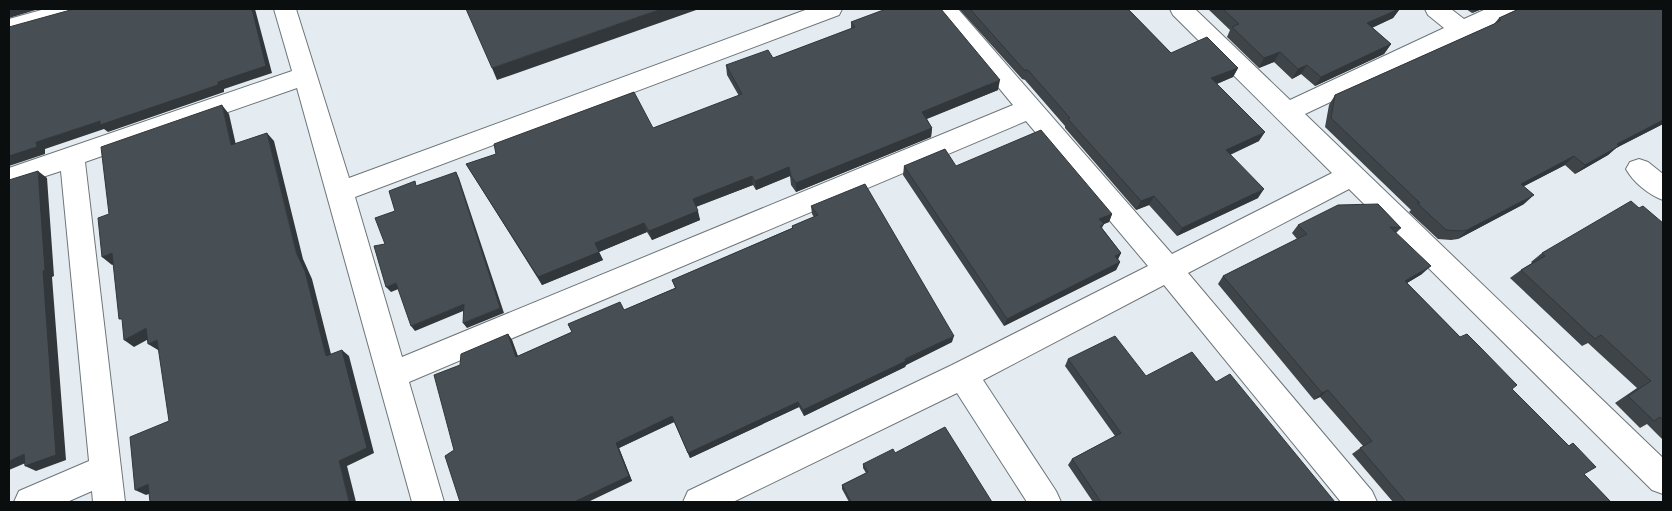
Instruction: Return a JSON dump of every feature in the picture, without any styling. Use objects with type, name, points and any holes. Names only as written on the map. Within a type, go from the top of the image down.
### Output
[{"type":"street","points":[[285,9],[340,192],[428,502]]},
{"type":"street","points":[[340,192],[831,9]]},
{"type":"street","points":[[946,9],[1029,109],[1169,271],[1361,502]]},
{"type":"street","points":[[1181,9],[1663,479]]},
{"type":"street","points":[[1436,9],[1461,29]]},
{"type":"street","points":[[1286,112],[1506,9]]},
{"type":"street","points":[[9,27],[65,10]]},
{"type":"street","points":[[9,178],[306,76]]},
{"type":"street","points":[[392,375],[1029,109]]},
{"type":"street","points":[[72,156],[109,502]]},
{"type":"street","points":[[1639,169],[1663,189]]},
{"type":"street","points":[[699,502],[736,494],[963,375],[1352,176]]},
{"type":"street","points":[[963,375],[1045,502]]},
{"type":"street","points":[[30,502],[105,470]]},
{"type":"building","points":[[74,9],[252,9],[266,66],[218,82],[218,85],[100,125],[100,121],[36,142],[37,147],[9,156],[9,27]]},
{"type":"building","points":[[466,9],[661,9],[492,68]]},
{"type":"building","points":[[886,9],[941,9],[1000,80],[922,112],[932,128],[796,183],[791,176],[789,167],[755,181],[752,176],[693,199],[698,211],[649,231],[644,223],[595,243],[599,252],[538,277],[466,164],[496,154],[494,144],[634,92],[653,128],[742,94],[726,65],[768,50],[773,58],[855,27],[851,22]]},
{"type":"building","points":[[970,9],[1128,9],[1171,53],[1207,37],[1238,68],[1211,78],[1265,132],[1226,150],[1264,189],[1182,228],[1154,196],[1141,201],[1068,119],[1070,118],[1028,70],[1024,70]]},
{"type":"building","points":[[1223,9],[1399,9],[1367,23],[1391,44],[1321,77],[1307,65],[1298,69],[1280,52],[1264,58],[1232,27],[1239,24]]},
{"type":"building","points":[[1519,9],[1663,9],[1663,120],[1617,144],[1619,146],[1585,165],[1574,156],[1521,184],[1534,195],[1467,230],[1446,230],[1331,118],[1335,95],[1494,24],[1501,20],[1499,18]]},
{"type":"building","points":[[222,105],[231,145],[267,133],[296,252],[305,271],[326,356],[342,350],[367,448],[339,461],[349,502],[150,502],[148,484],[135,490],[130,437],[169,421],[157,340],[148,344],[146,328],[124,340],[122,319],[119,319],[112,253],[102,257],[98,218],[109,214],[101,147]]},
{"type":"building","points":[[1041,130],[1112,214],[1099,219],[1104,224],[1100,226],[1121,253],[1115,256],[1120,262],[1007,319],[904,166],[945,149],[956,166]]},
{"type":"building","points":[[38,171],[56,455],[25,466],[24,454],[9,461],[9,180]]},
{"type":"building","points":[[456,172],[500,308],[463,323],[464,304],[411,326],[396,283],[386,287],[374,246],[385,244],[375,218],[395,211],[389,191],[415,181],[416,186]]},
{"type":"building","points":[[865,184],[954,336],[803,410],[798,402],[688,453],[672,416],[616,443],[629,476],[574,502],[460,502],[445,456],[454,450],[434,375],[460,365],[461,354],[508,334],[516,357],[572,332],[568,324],[620,302],[624,310],[676,288],[672,280],[793,228],[792,226],[818,215],[811,206]]},
{"type":"building","points":[[1631,201],[1639,208],[1643,206],[1663,223],[1663,420],[1660,417],[1654,421],[1628,396],[1651,381],[1601,335],[1595,339],[1521,270],[1545,256],[1542,253]]},
{"type":"building","points":[[1378,204],[1401,228],[1390,227],[1431,266],[1405,281],[1460,337],[1467,334],[1517,385],[1512,389],[1569,446],[1573,443],[1596,467],[1584,474],[1611,502],[1406,502],[1360,448],[1372,441],[1328,390],[1322,393],[1223,276],[1307,234],[1298,225],[1338,205]]},
{"type":"building","points":[[1115,336],[1146,376],[1192,352],[1216,382],[1230,374],[1335,502],[1101,502],[1072,459],[1121,433],[1068,359]]},
{"type":"building","points":[[945,427],[992,502],[851,502],[842,485],[868,472],[863,464],[893,449],[895,453]]}]
